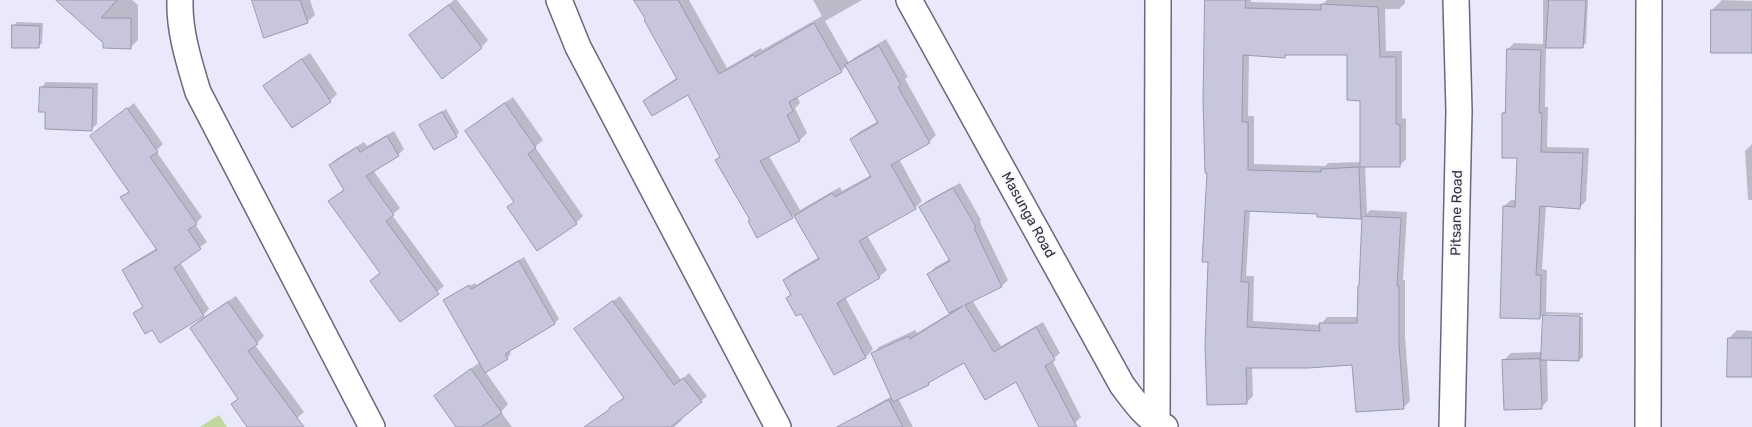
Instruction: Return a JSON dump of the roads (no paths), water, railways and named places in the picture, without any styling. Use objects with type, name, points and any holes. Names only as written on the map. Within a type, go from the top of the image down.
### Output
[{"type":"street","points":[[180,0],[186,52],[198,92],[372,427]]},
{"type":"street","points":[[560,0],[578,47],[778,427]]},
{"type":"street","name":"Masunga Road","points":[[909,0],[1122,385],[1137,405],[1161,425]]},
{"type":"street","points":[[1158,0],[1161,425]]},
{"type":"street","name":"Pitsane Road","points":[[1452,427],[1459,111],[1456,0]]},
{"type":"street","points":[[1648,427],[1649,0]]}]
